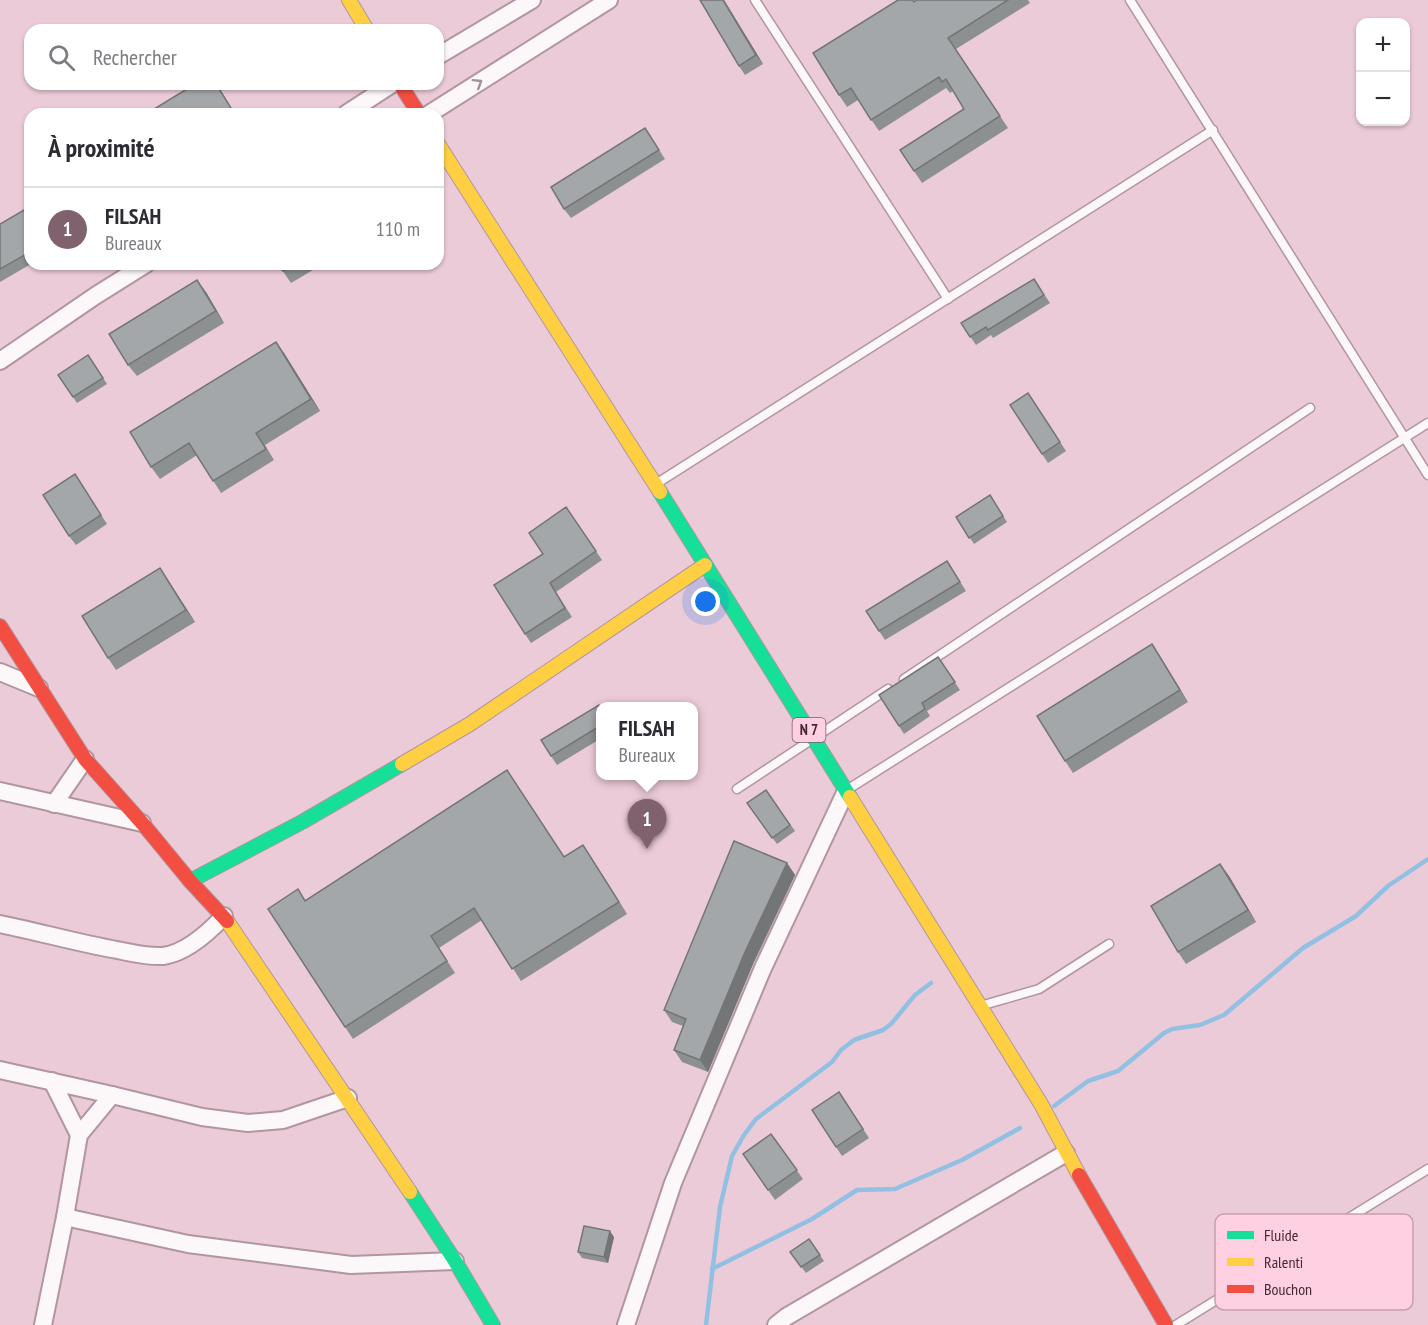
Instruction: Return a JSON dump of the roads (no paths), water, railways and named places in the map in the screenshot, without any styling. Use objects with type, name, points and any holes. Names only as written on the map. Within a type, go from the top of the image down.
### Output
[{"type":"main road","points":[[349,0],[363,24]]},
{"type":"main road","points":[[404,90],[415,108]]},
{"type":"main road","name":"N 7","points":[[444,153],[815,738],[981,1006],[1041,1104],[1066,1152],[1166,1325]]},
{"type":"main road","points":[[190,881],[302,822],[470,724],[705,566]]},
{"type":"main road","points":[[0,626],[85,759],[190,881],[224,916],[348,1098],[455,1261],[493,1325]]},
{"type":"street","points":[[444,52],[532,0]]},
{"type":"street","points":[[438,108],[609,0]]},
{"type":"street","points":[[355,108],[383,90]]},
{"type":"street","points":[[0,361],[136,270]]},
{"type":"street","points":[[0,672],[39,688]]},
{"type":"street","points":[[54,804],[85,759]]},
{"type":"street","points":[[0,791],[143,824]]},
{"type":"street","points":[[626,1325],[673,1183],[763,968],[846,791]]},
{"type":"street","points":[[0,924],[137,954],[164,956],[185,947],[208,932],[224,916]]},
{"type":"street","points":[[0,1070],[202,1117],[248,1123],[283,1120],[348,1098]]},
{"type":"street","points":[[51,1081],[79,1136]]},
{"type":"street","points":[[43,1325],[79,1136],[112,1095]]},
{"type":"street","points":[[776,1325],[1066,1152]]},
{"type":"street","points":[[65,1217],[188,1244],[351,1265],[455,1261]]},
{"type":"lane","points":[[755,0],[948,299]]},
{"type":"lane","points":[[1130,0],[1428,475]]},
{"type":"lane","points":[[655,484],[1213,130]]},
{"type":"lane","points":[[737,789],[1310,408]]},
{"type":"lane","points":[[846,791],[1428,423]]},
{"type":"lane","points":[[981,1006],[1038,988],[1109,944]]},
{"type":"lane","points":[[1355,1214],[1428,1169]]},
{"type":"lane","points":[[1176,1325],[1215,1301]]},
{"type":"waterway","points":[[1054,1106],[1088,1081],[1118,1071],[1164,1033],[1172,1029],[1200,1025],[1224,1015],[1303,948],[1356,916],[1388,886],[1428,859]]},
{"type":"waterway","points":[[706,1325],[720,1207],[732,1156],[744,1135],[756,1119],[832,1062],[841,1050],[854,1040],[883,1030],[891,1024],[915,995],[931,983]]},
{"type":"waterway","points":[[712,1269],[812,1219],[857,1190],[895,1189],[962,1160],[1020,1128]]},
{"type":"place","name":"FILSAH","points":[[647,849]]}]
